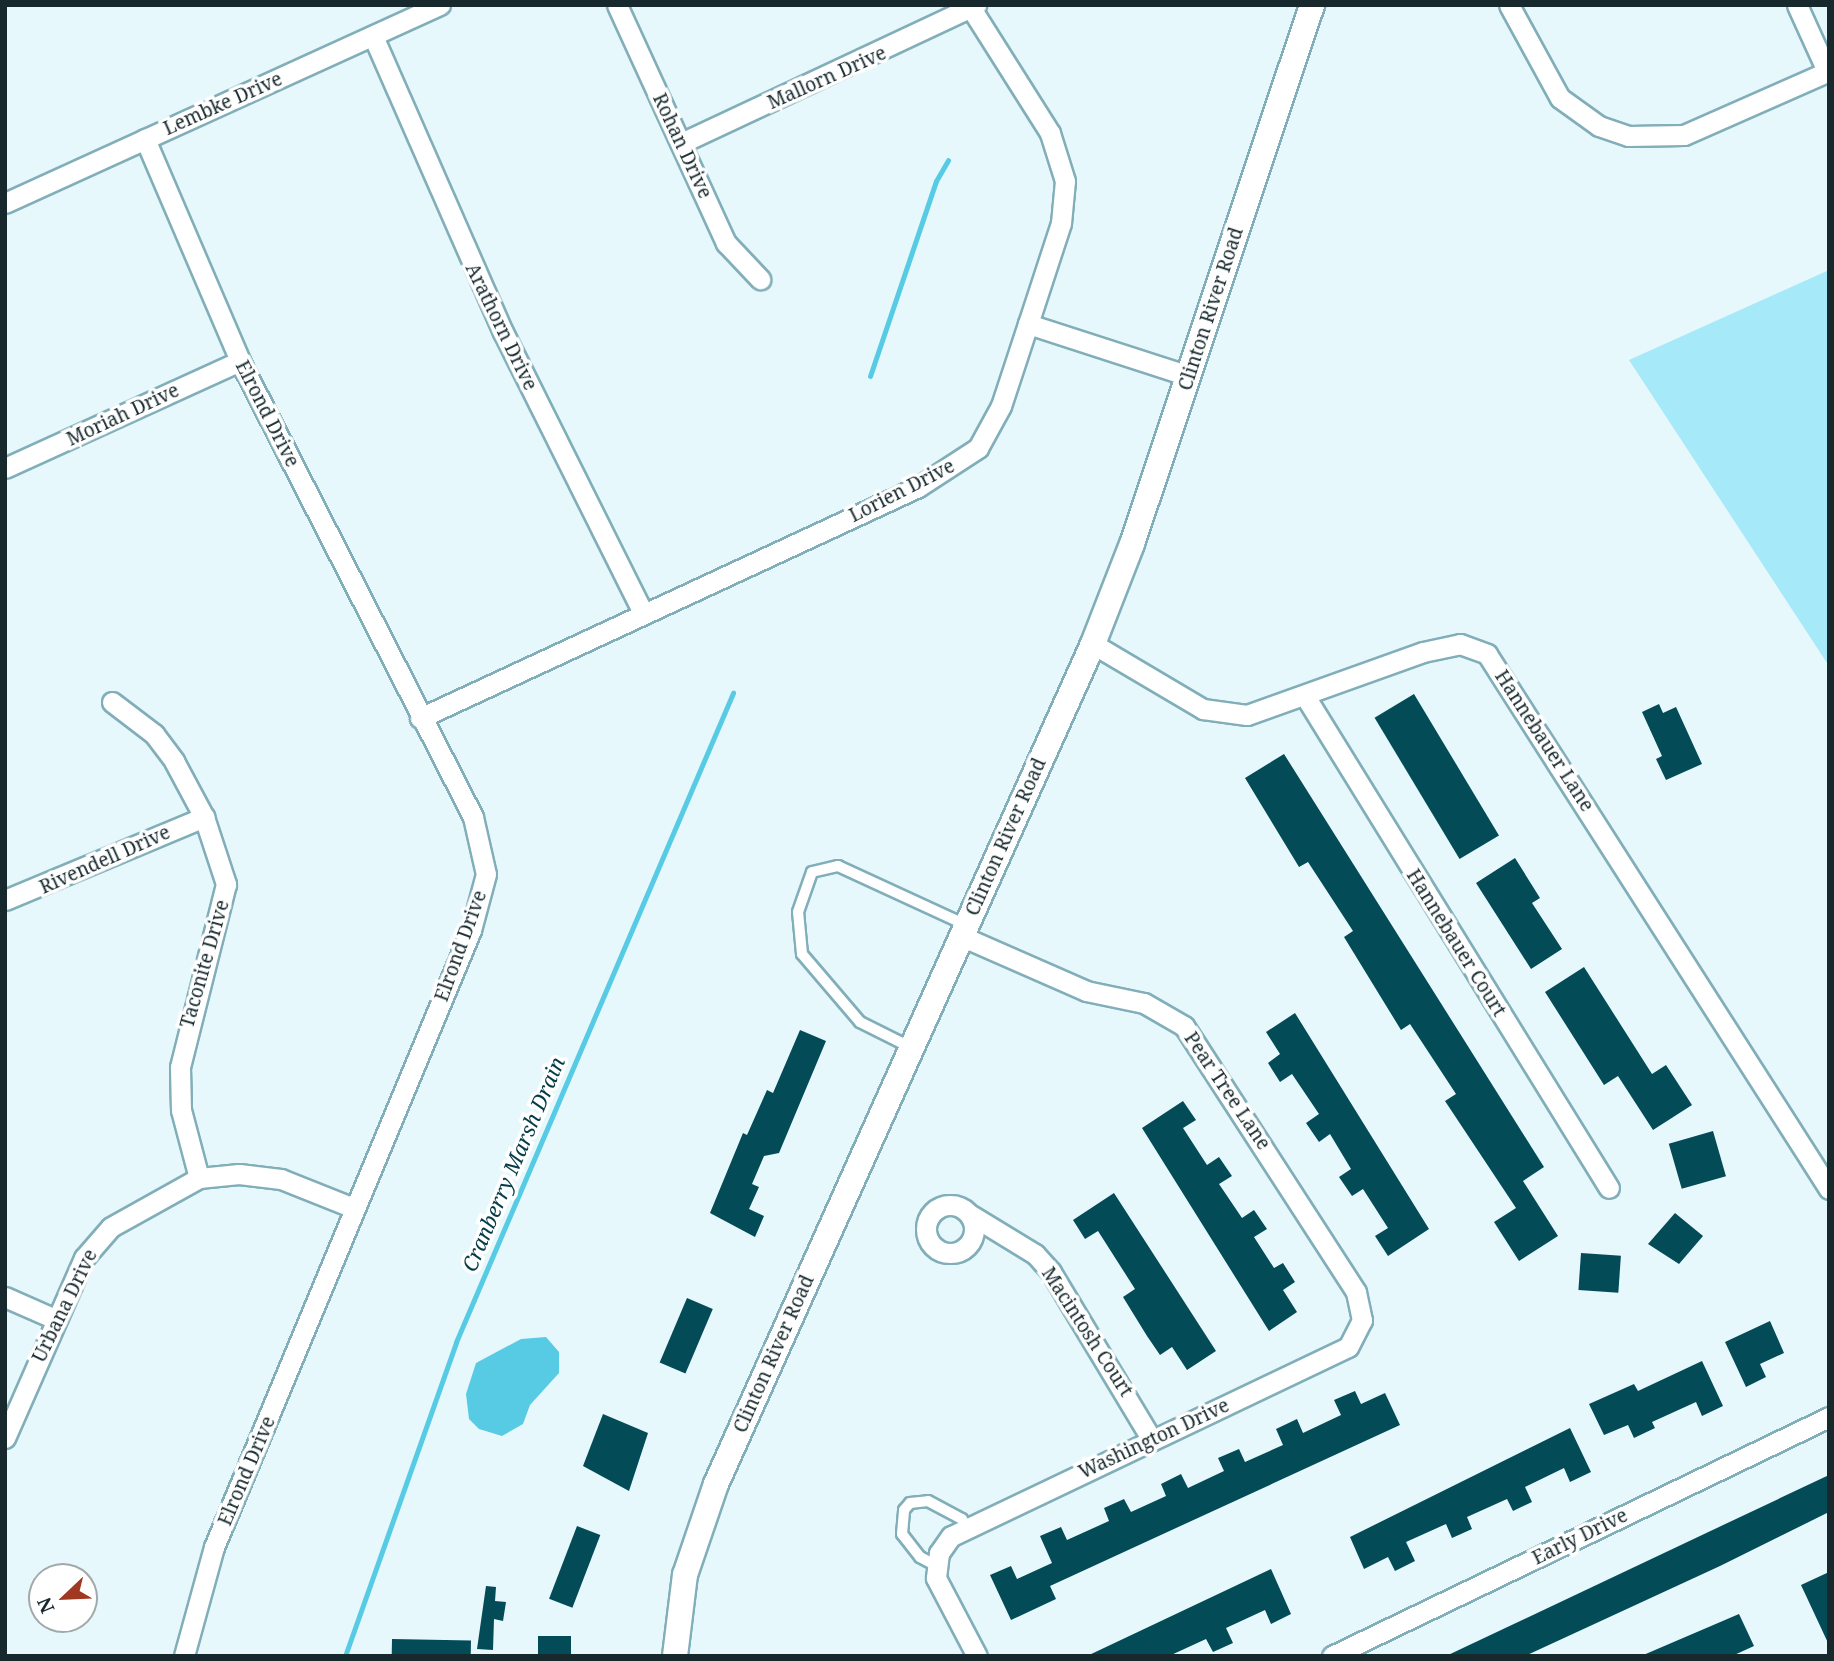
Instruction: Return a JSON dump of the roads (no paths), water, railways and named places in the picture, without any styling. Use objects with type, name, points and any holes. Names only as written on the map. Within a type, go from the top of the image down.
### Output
[{"type":"street","name":"Lembke Drive","points":[[5,203],[440,5]]},
{"type":"street","name":"Rohan Drive","points":[[617,5],[726,243],[760,279]]},
{"type":"street","name":"Clinton River Road","points":[[675,1656],[678,1609],[696,1535],[910,1047],[1093,644],[1189,376],[1311,5]]},
{"type":"street","points":[[1509,5],[1560,98],[1599,126],[1628,136],[1684,135],[1828,71],[1797,5]]},
{"type":"street","name":"Mallorn Drive","points":[[681,144],[973,6]]},
{"type":"street","name":"Lorien Drive","points":[[420,718],[957,465],[991,430],[1060,223],[1062,166],[1051,133],[973,6]]},
{"type":"street","name":"Arathorn Drive","points":[[373,36],[491,307],[643,613]]},
{"type":"street","name":"Elrond Drive","points":[[145,138],[240,361],[480,835],[486,874],[483,899],[214,1547],[184,1656]]},
{"type":"street","points":[[1028,324],[1189,376]]},
{"type":"street","name":"Moriah Drive","points":[[5,468],[240,361]]},
{"type":"street","name":"Hannebauer Lane","points":[[1093,644],[1177,696],[1220,714],[1247,715],[1423,652],[1460,644],[1487,654],[1829,1189]]},
{"type":"street","name":"Hannebauer Court","points":[[1305,696],[1609,1188]]},
{"type":"street","name":"Taconite Drive","points":[[112,702],[165,747],[204,817],[226,884],[216,937],[192,1001],[180,1067],[181,1110],[199,1178]]},
{"type":"street","name":"Rivendell Drive","points":[[5,900],[204,817]]},
{"type":"street","name":"Pear Tree Lane","points":[[964,931],[1086,990],[1144,1003],[1184,1026],[1356,1292],[1361,1330]]},
{"type":"street","name":"Urbana Drive","points":[[5,1438],[55,1318],[94,1242],[111,1227],[199,1178],[261,1174],[354,1208]]},
{"type":"street","name":"Macintosh Court","points":[[1009,1236],[970,1244],[957,1253],[941,1251],[929,1242],[926,1225],[941,1206],[957,1205],[1009,1236],[1051,1272],[1152,1440]]},
{"type":"street","points":[[970,1244],[975,1230],[971,1215]]},
{"type":"street","points":[[5,1297],[55,1318]]},
{"type":"street","name":"Washington Drive","points":[[935,1565],[944,1544],[967,1527],[1348,1347],[1361,1330]]},
{"type":"street","name":"Early Drive","points":[[1335,1655],[1829,1418]]},
{"type":"street","points":[[935,1565],[940,1589],[977,1656]]},
{"type":"lane","points":[[910,1047],[860,1021],[802,954],[798,912],[812,872],[838,866],[964,931]]},
{"type":"lane","points":[[935,1565],[920,1556],[902,1534],[904,1510],[910,1503],[928,1501],[962,1519],[967,1527]]},
{"type":"waterway","name":"Cranberry Marsh Drain","points":[[870,376],[936,181],[948,160]]},
{"type":"waterway","name":"Cranberry Marsh Drain","points":[[345,1656],[456,1342],[733,693]]}]
